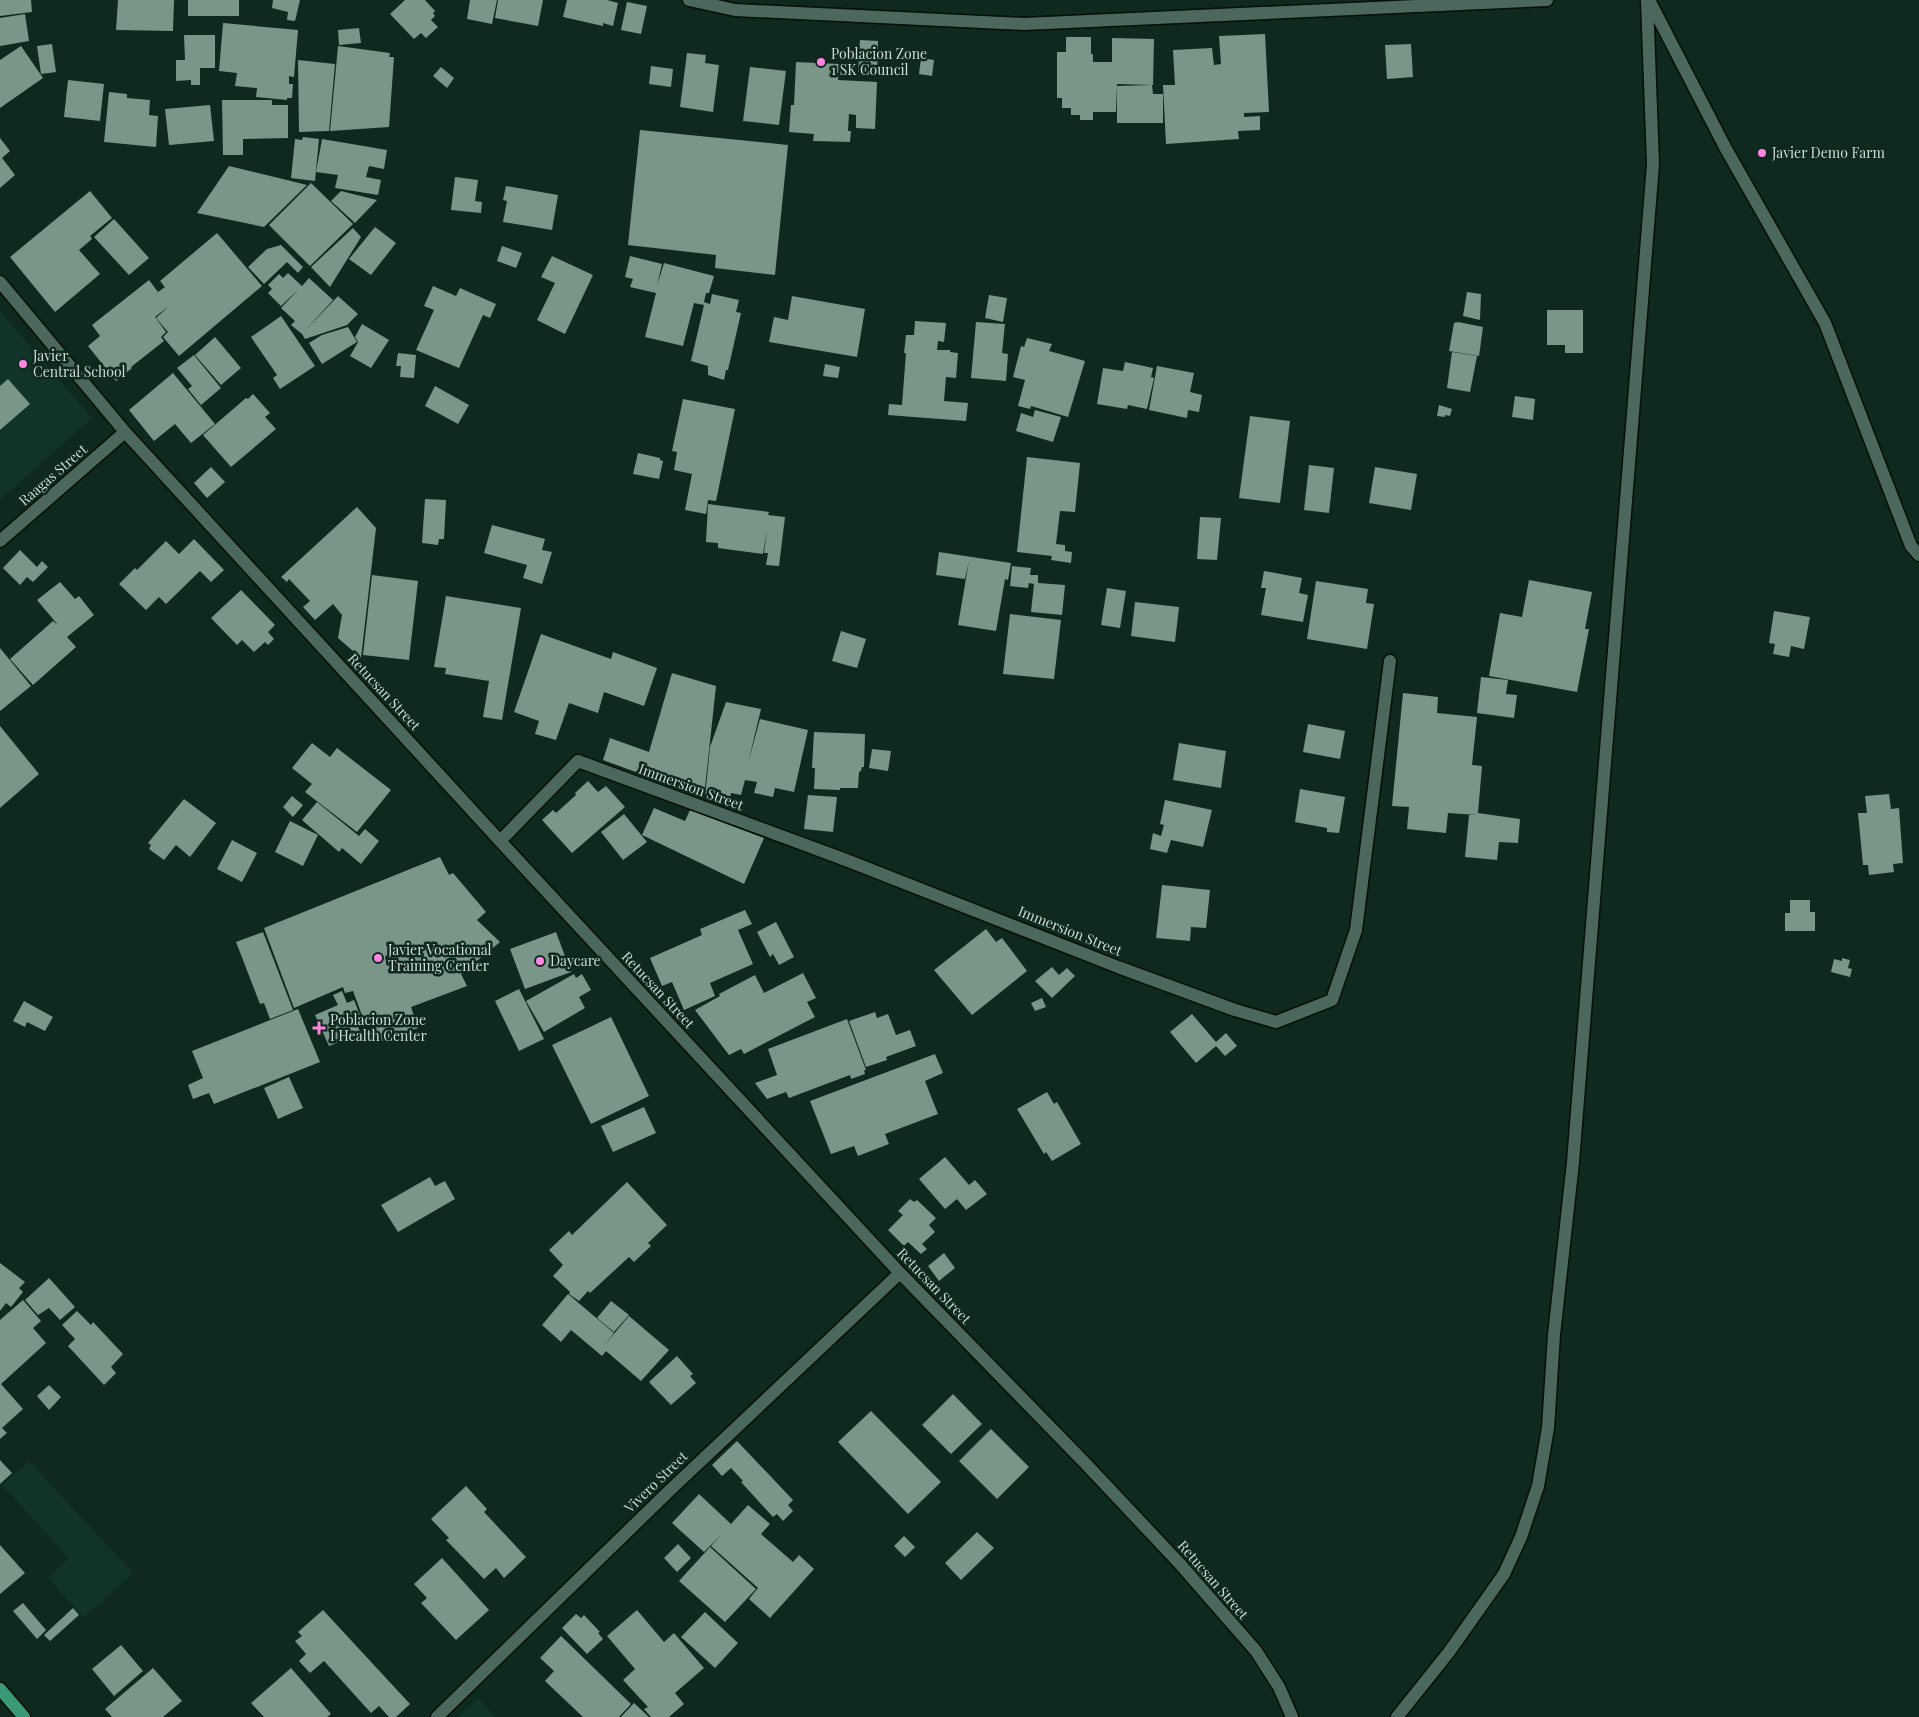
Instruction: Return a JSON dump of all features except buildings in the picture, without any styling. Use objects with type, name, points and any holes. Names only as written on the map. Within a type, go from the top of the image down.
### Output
[{"type":"main road","points":[[0,1689],[24,1717]]},
{"type":"street","points":[[689,0],[736,10],[1024,24],[1547,0]]},
{"type":"street","points":[[1648,0],[1726,149],[1825,322],[1911,546],[1919,555]]},
{"type":"street","points":[[1397,1717],[1449,1652],[1504,1574],[1521,1537],[1538,1486],[1548,1428],[1554,1335],[1573,1162],[1653,174],[1648,0]]},
{"type":"street","name":"Retucsan Street","points":[[0,282],[125,432],[500,841],[900,1273],[1086,1464],[1180,1564],[1256,1651],[1279,1687],[1292,1717]]},
{"type":"street","name":"Raagas Street","points":[[0,541],[125,432]]},
{"type":"street","name":"Immersion Street","points":[[500,841],[578,761],[846,860],[1136,973],[1235,1010],[1276,1022],[1332,1000],[1356,930],[1390,661]]},
{"type":"street","name":"Vivero Street","points":[[437,1717],[668,1492],[900,1273]]},
{"type":"shaded area","name":"Javier Central School","points":[[0,311],[92,418],[0,500]]},
{"type":"shaded area","points":[[29,1461],[133,1573],[84,1618],[48,1578],[69,1558],[2,1485]]},
{"type":"shaded area","points":[[479,1698],[495,1717],[458,1717]]},
{"type":"place","name":"Poblacion Zone 1 SK Council","points":[[821,62]]},
{"type":"place","name":"Javier Demo Farm","points":[[1762,153]]},
{"type":"place","name":"Javier Central School","points":[[23,364]]},
{"type":"place","name":"Javier Vocational Training Center","points":[[378,958]]},
{"type":"place","name":"Daycare","points":[[540,961]]},
{"type":"place","name":"Poblacion Zone I Health Center","points":[[319,1028]]}]
